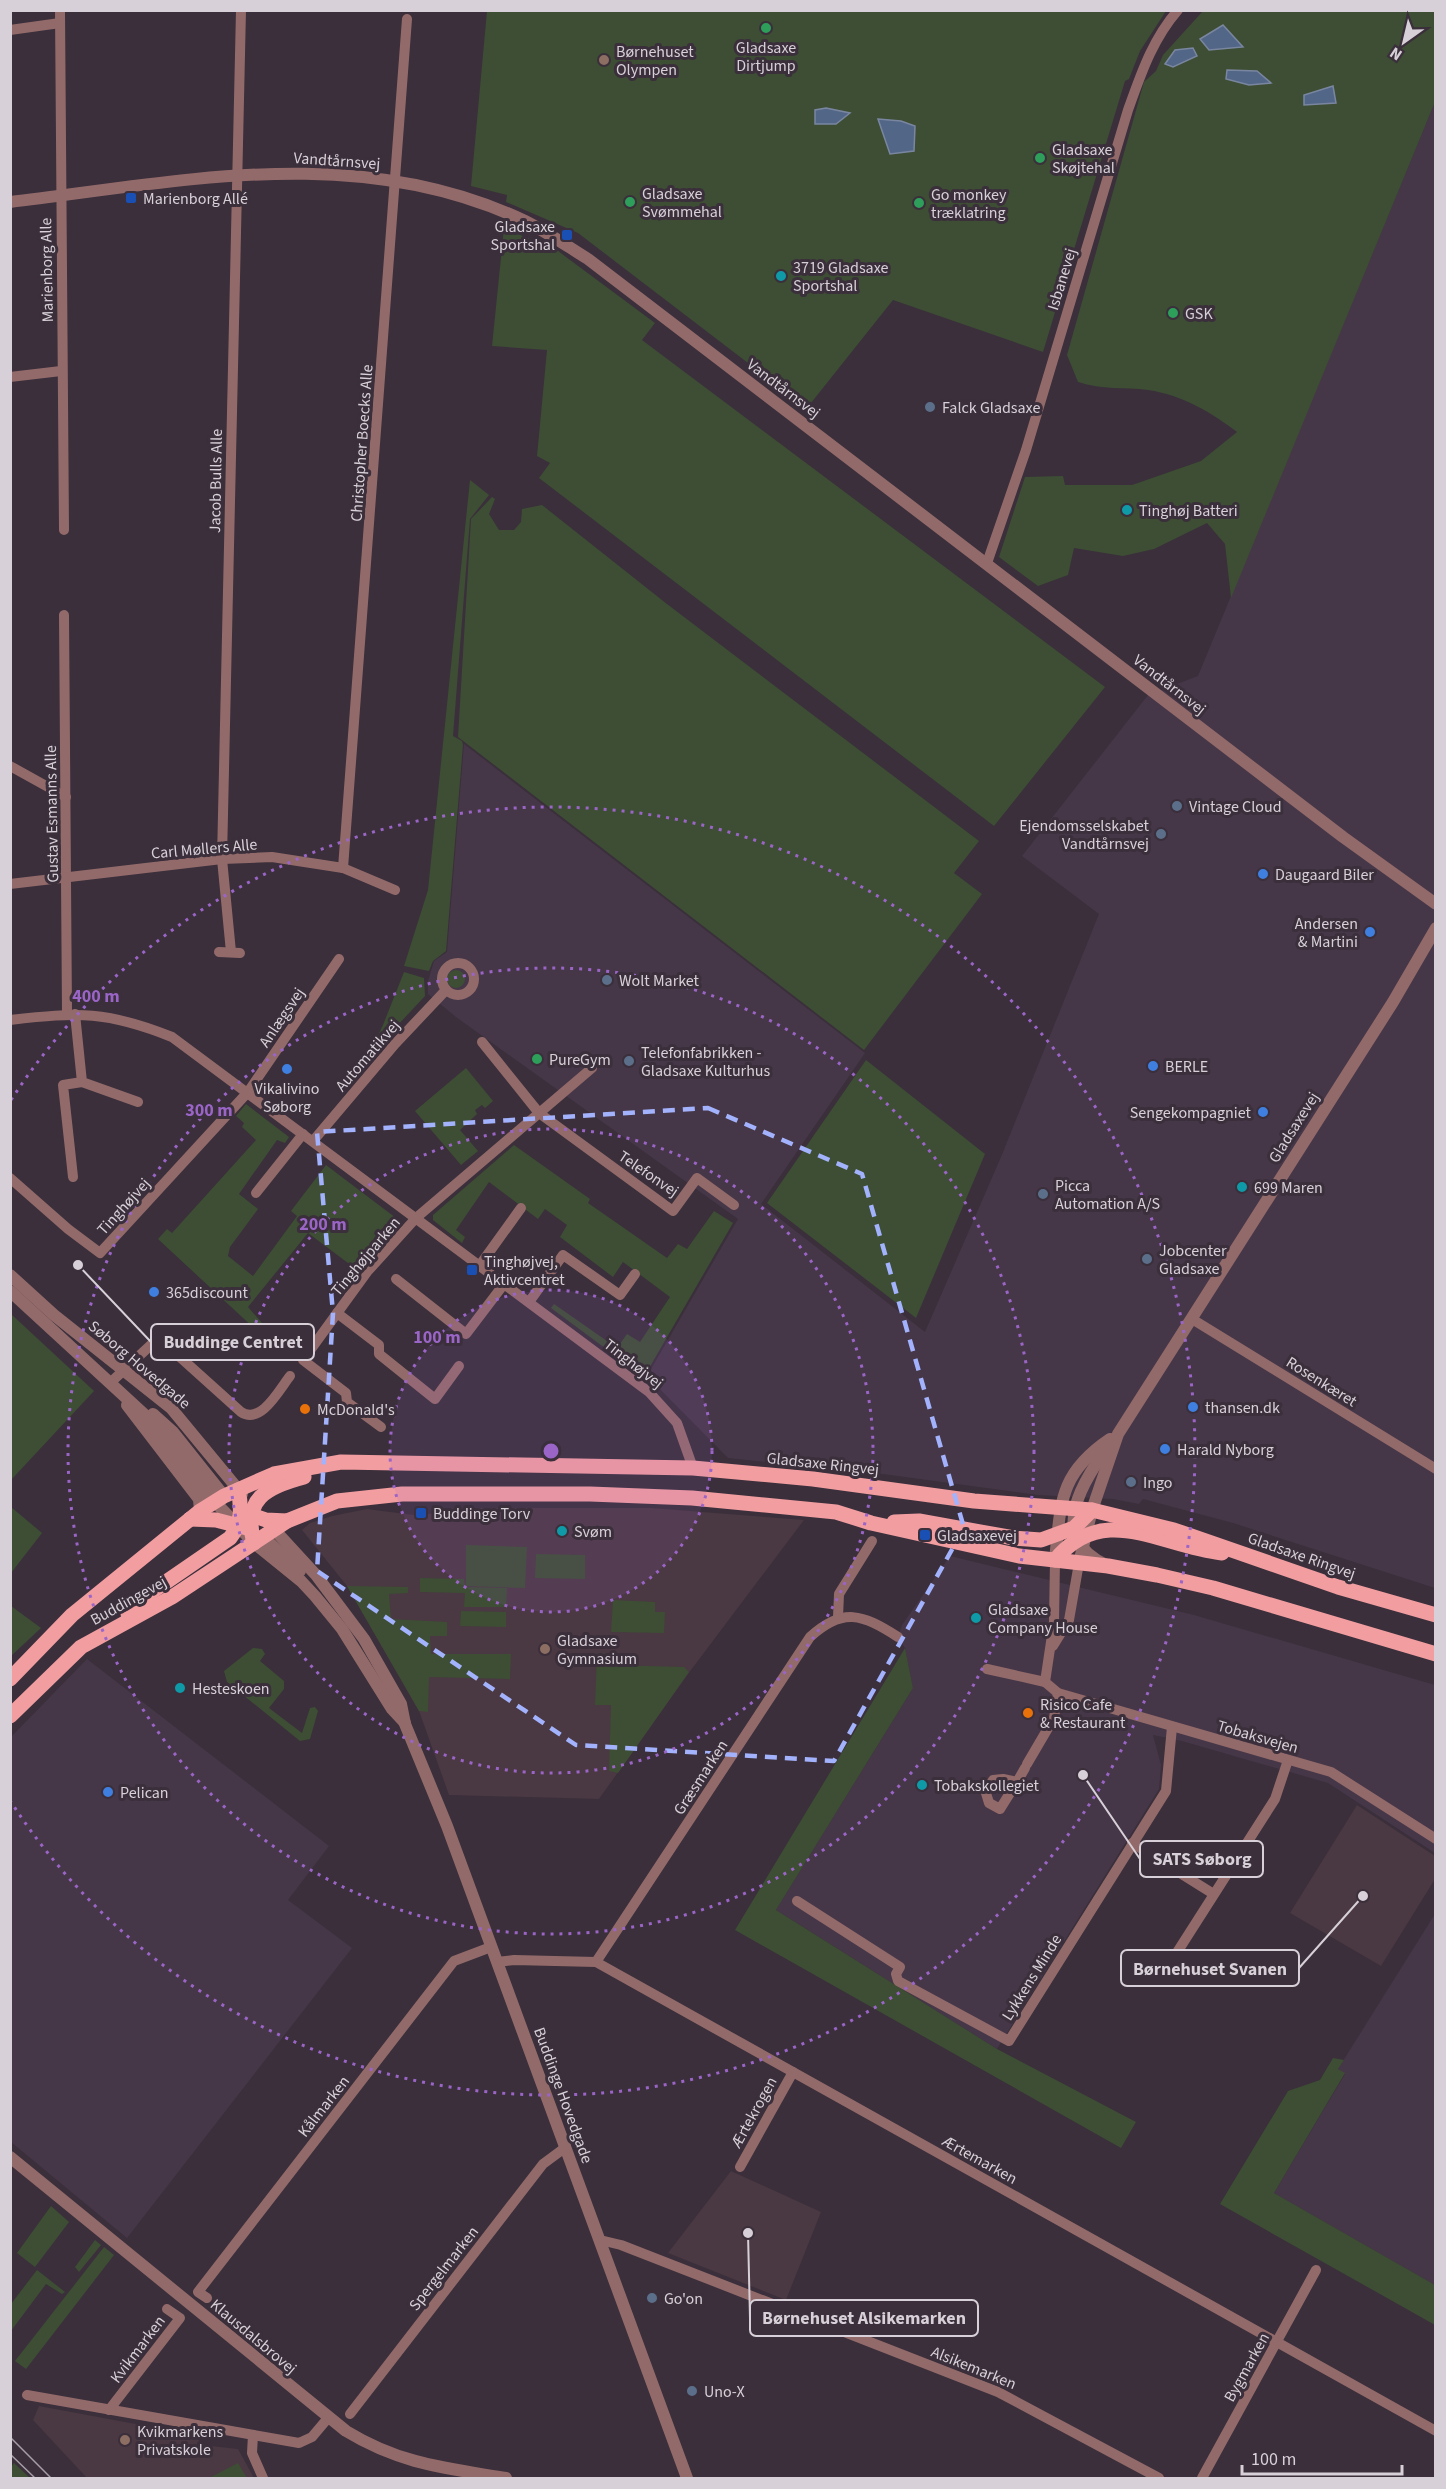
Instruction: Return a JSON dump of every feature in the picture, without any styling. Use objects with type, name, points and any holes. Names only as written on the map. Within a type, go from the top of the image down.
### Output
[{"type":"main road","name":"Gladsaxe Ringvej","points":[[195,1515],[226,1496],[274,1474],[314,1465],[372,1461],[402,1464],[693,1468],[813,1479],[974,1501],[1092,1509],[1174,1530],[1338,1587],[1436,1615]]},
{"type":"main road","points":[[258,1524],[274,1487],[327,1470],[372,1461]]},
{"type":"main road","points":[[115,1627],[150,1593],[225,1542],[258,1524],[345,1500],[423,1493],[692,1498],[836,1512],[871,1523],[1009,1554],[1055,1560],[1080,1542],[1104,1529],[1119,1529],[1201,1551],[1251,1557]]},
{"type":"main road","points":[[226,1496],[258,1524]]},
{"type":"main road","points":[[1055,1560],[1080,1542],[1092,1509]]},
{"type":"main road","points":[[195,1515],[208,1519],[258,1524]]},
{"type":"main road","name":"Buddingevej","points":[[10,1679],[72,1615],[195,1515]]},
{"type":"main road","points":[[871,1523],[919,1521],[1033,1540],[1058,1535],[1080,1542],[1108,1566],[1214,1588],[1436,1654]]},
{"type":"main road","name":"Buddingevej","points":[[10,1716],[70,1655],[115,1627],[172,1597],[258,1524]]},
{"type":"street","name":"Marienborg Alle","points":[[60,10],[64,530]]},
{"type":"street","name":"Jacob Bulls Alle","points":[[230,952],[222,859],[241,10]]},
{"type":"street","name":"Isbanevej","points":[[987,563],[1026,450],[1128,110],[1146,58],[1163,27],[1178,10]]},
{"type":"street","name":"Christopher Boecks Alle","points":[[343,868],[407,19]]},
{"type":"street","points":[[10,30],[60,23]]},
{"type":"street","name":"Vandtårnsvej","points":[[10,202],[237,175],[335,173],[436,189],[495,208],[540,230],[588,259],[1343,837],[1436,904]]},
{"type":"street","points":[[10,377],[61,371]]},
{"type":"street","name":"Gustav Esmanns Alle","points":[[64,615],[66,879],[71,1013]]},
{"type":"street","points":[[10,766],[66,797]]},
{"type":"street","name":"Carl Møllers Alle","points":[[10,884],[222,859],[272,857],[343,868],[395,890]]},
{"type":"street","name":"Gladsaxevej","points":[[1092,1509],[1118,1434],[1388,1010],[1436,928]]},
{"type":"street","name":"Anlægsvej","points":[[248,1092],[339,959]]},
{"type":"street","name":"Automatikvej","points":[[313,1141],[395,1044],[446,990]]},
{"type":"street","points":[[71,1013],[82,1082]]},
{"type":"street","name":"Tinghøjvej","points":[[10,1020],[71,1013],[116,1017],[172,1037],[649,1392],[669,1411],[677,1423],[693,1468]]},
{"type":"street","name":"Telefonvej","points":[[482,1042],[539,1113],[672,1211],[697,1178],[734,1205]]},
{"type":"street","points":[[416,1218],[592,1068]]},
{"type":"street","points":[[73,1177],[63,1085],[82,1082],[138,1102]]},
{"type":"street","name":"Tinghøjvej","points":[[10,1178],[68,1229],[100,1253],[248,1092]]},
{"type":"street","points":[[256,1194],[303,1134]]},
{"type":"street","points":[[480,1265],[521,1208]]},
{"type":"street","name":"Tinghøjparken","points":[[381,1427],[347,1402],[346,1393],[303,1360],[367,1272],[416,1218]]},
{"type":"street","points":[[529,1302],[563,1255],[620,1295],[635,1274]]},
{"type":"street","name":"Søborg Hovedgade","points":[[10,1275],[54,1315],[124,1369],[177,1415],[226,1496]]},
{"type":"street","points":[[396,1280],[466,1334],[504,1284]]},
{"type":"street","name":"Søborg Hovedgade","points":[[10,1291],[133,1403],[226,1496]]},
{"type":"street","name":"Tinghøjparken","points":[[337,1313],[379,1346],[379,1354],[435,1399],[459,1366]]},
{"type":"street","name":"Rosenkæret","points":[[1192,1319],[1436,1469]]},
{"type":"street","points":[[195,1515],[199,1499],[110,1383],[149,1344],[164,1345],[241,1412],[252,1416],[259,1413],[290,1376]]},
{"type":"street","name":"Gladsaxevej","points":[[1055,1560],[1058,1535],[1067,1507],[1067,1486],[1087,1455],[1118,1434]]},
{"type":"street","name":"Buddinge Hovedgade","points":[[226,1496],[316,1575],[364,1640],[401,1704],[405,1724],[447,1826],[687,2478]]},
{"type":"street","points":[[1050,1652],[1069,1620],[1080,1542],[1067,1507]]},
{"type":"street","name":"Buddinge Hovedgade","points":[[258,1524],[342,1629],[392,1709],[405,1724]]},
{"type":"street","points":[[872,1541],[839,1594],[838,1617],[857,1617],[878,1624],[898,1637]]},
{"type":"street","points":[[1045,1682],[1050,1652],[1055,1560]]},
{"type":"street","name":"Græsmarken","points":[[596,1962],[810,1637],[838,1617]]},
{"type":"street","name":"Tobaksvejen","points":[[987,1669],[1045,1682],[1058,1693],[1331,1772],[1436,1839]]},
{"type":"street","points":[[1017,1782],[1054,1718],[1058,1693]]},
{"type":"street","name":"Lykkens Minde","points":[[797,1900],[900,1967],[896,1974],[898,1981],[1009,2041],[1166,1791],[1172,1727]]},
{"type":"street","points":[[1160,1979],[1212,1893],[1275,1799],[1288,1760]]},
{"type":"street","points":[[1132,1843],[1212,1893]]},
{"type":"street","name":"Kålmarken","points":[[207,2298],[198,2292],[454,1961],[491,1947]]},
{"type":"street","name":"Ærtemarken","points":[[497,1962],[514,1960],[596,1962],[1436,2431]]},
{"type":"street","name":"Ærtekrogen","points":[[740,2167],[793,2072]]},
{"type":"street","name":"Spergelmarken","points":[[350,2414],[543,2164],[566,2147]]},
{"type":"street","name":"Klausdalsbrovej","points":[[10,2157],[328,2418],[388,2454],[415,2463],[475,2476],[506,2478]]},
{"type":"street","name":"Alsikemarken","points":[[600,2240],[632,2249],[998,2392],[1035,2409],[1159,2478]]},
{"type":"street","name":"Bygmarken","points":[[1202,2478],[1316,2270]]},
{"type":"street","name":"Kvikmarken","points":[[110,2410],[180,2318],[167,2309]]},
{"type":"street","points":[[27,2395],[305,2442],[328,2418]]},
{"type":"street","points":[[253,2435],[252,2453],[263,2478]]},
{"type":"highlighted area","points":[[708,1108],[862,1174],[964,1528],[834,1761],[576,1745],[317,1571],[333,1313],[317,1132]]},
{"type":"shaded area","points":[[1435,102],[1435,1588],[1233,1523],[1143,1499],[1139,1504],[1113,1499],[1038,1495],[883,1474],[728,1458],[647,1376],[738,1219],[456,1017],[428,994],[428,981],[434,961],[447,952],[464,744],[865,1053],[761,1204],[925,1332],[1001,1157],[1099,914],[1022,856],[1148,695],[1198,676]]},
{"type":"shaded area","name":"Gladsaxe Gymnasium","points":[[450,1508],[651,1508],[804,1520],[685,1678],[599,1799],[449,1795],[419,1711],[347,1586],[302,1530],[310,1523],[367,1509],[422,1516]]},
{"type":"shaded area","points":[[950,1556],[1194,1615],[1435,1685],[1435,1853],[1328,1783],[1182,1741],[1153,1735],[1161,1765],[1159,1789],[997,2049],[776,1910],[913,1688],[905,1648],[898,1637],[902,1625]]},
{"type":"shaded area","points":[[87,1659],[329,1846],[288,1900],[352,1948],[127,2238],[11,2142],[11,1737]]},
{"type":"shaded area","points":[[1357,1805],[1435,1856],[1435,1879],[1381,1966],[1290,1913]]},
{"type":"shaded area","points":[[1435,1914],[1435,2285],[1274,2193],[1345,2074],[1338,2069]]},
{"type":"shaded area","points":[[731,2171],[821,2212],[786,2300],[668,2253]]},
{"type":"shaded area","name":"Kvikmarkens Privatskole","points":[[39,2406],[195,2435],[202,2445],[238,2449],[254,2478],[87,2478],[33,2420]]},
{"type":"green space","points":[[487,11],[1166,11],[1140,51],[1129,79],[1125,81],[1043,352],[893,300],[807,408],[578,233],[506,202],[507,195],[471,186]]},
{"type":"green space","points":[[1203,11],[1435,11],[1435,102],[1231,598],[1225,544],[1207,523],[1154,549],[1123,556],[1074,548],[1068,575],[1038,586],[999,557],[1025,477],[1063,476],[1065,485],[1132,485],[1201,461],[1237,432],[1206,411],[1161,392],[1087,385],[1078,382],[1067,355],[1144,82],[1156,71],[1163,55]]},
{"type":"green space","points":[[504,228],[558,251],[655,323],[642,340],[1105,687],[994,826],[539,478],[550,463],[537,456],[547,350],[492,346]]},
{"type":"green space","points":[[470,480],[489,495],[470,519],[453,736],[462,741],[463,745],[446,951],[433,961],[429,971],[404,966],[428,890]]},
{"type":"green space","points":[[492,497],[495,499],[489,514],[499,530],[514,530],[521,522],[522,509],[542,505],[667,604],[979,841],[954,873],[982,894],[864,1050],[458,737],[471,519]]},
{"type":"green space","points":[[456,970],[462,973],[465,979],[462,985],[456,988],[450,985],[447,979],[450,973]]},
{"type":"green space","points":[[404,972],[424,978],[425,996],[367,1058],[383,1025]]},
{"type":"green space","points":[[866,1060],[985,1154],[916,1318],[767,1203]]},
{"type":"green space","points":[[466,1068],[493,1101],[485,1108],[482,1105],[475,1110],[477,1114],[460,1130],[478,1151],[461,1165],[415,1111]]},
{"type":"green space","points":[[246,1104],[289,1137],[285,1143],[277,1140],[239,1194],[258,1209],[230,1247],[228,1256],[253,1276],[297,1216],[291,1211],[326,1165],[396,1218],[352,1266],[308,1233],[248,1307],[262,1323],[257,1331],[158,1239],[167,1229],[172,1233],[256,1140],[242,1127],[244,1123],[236,1116]]},
{"type":"green space","points":[[514,1145],[590,1199],[588,1203],[667,1258],[678,1244],[687,1249],[714,1211],[733,1223],[644,1377],[551,1308],[554,1304],[617,1348],[627,1334],[640,1342],[670,1297],[623,1262],[613,1277],[560,1237],[567,1225],[545,1209],[538,1219],[489,1182],[456,1230],[465,1237],[462,1243],[433,1220],[433,1215]]},
{"type":"green space","points":[[11,1314],[94,1391],[10,1480]]},
{"type":"green space","points":[[11,1507],[42,1533],[11,1573]]},
{"type":"green space","points":[[466,1545],[527,1547],[525,1588],[466,1586]]},
{"type":"green space","points":[[536,1554],[585,1555],[585,1579],[535,1578]]},
{"type":"green space","points":[[420,1578],[464,1579],[465,1587],[507,1588],[506,1607],[464,1607],[465,1593],[420,1592]]},
{"type":"green space","points":[[347,1586],[408,1587],[408,1593],[389,1594],[391,1619],[447,1622],[447,1636],[430,1636],[431,1654],[511,1654],[510,1679],[429,1677],[428,1712],[419,1711]]},
{"type":"green space","points":[[613,1600],[655,1602],[655,1612],[665,1612],[664,1633],[611,1632]]},
{"type":"green space","points":[[11,1606],[41,1628],[11,1656]]},
{"type":"green space","points":[[461,1611],[506,1612],[506,1627],[460,1626]]},
{"type":"green space","points":[[253,1648],[262,1649],[265,1654],[260,1661],[284,1681],[284,1689],[269,1708],[302,1733],[310,1708],[315,1707],[318,1711],[310,1739],[300,1741],[227,1682],[224,1671]]},
{"type":"green space","points":[[905,1648],[913,1688],[776,1910],[997,2049],[1136,2122],[1121,2148],[735,1930]]},
{"type":"green space","points":[[597,1653],[610,1654],[610,1665],[684,1667],[689,1672],[618,1773],[609,1771],[611,1705],[595,1705]]},
{"type":"green space","points":[[1333,2058],[1344,2060],[1338,2069],[1345,2073],[1274,2193],[1435,2285],[1435,2325],[1220,2204],[1288,2091],[1320,2080]]},
{"type":"green space","points":[[51,2206],[69,2222],[35,2267],[17,2253]]},
{"type":"green space","points":[[95,2240],[101,2245],[79,2272],[75,2267]]},
{"type":"green space","points":[[104,2247],[114,2255],[26,2369],[15,2361]]},
{"type":"green space","points":[[37,2270],[65,2292],[62,2294],[46,2284],[11,2331],[11,2304]]},
{"type":"green space","points":[[14,2463],[30,2478],[11,2478],[11,2467]]},
{"type":"green space","points":[[238,2463],[247,2478],[209,2478]]},
{"type":"water","points":[[1223,25],[1243,47],[1209,50],[1200,39]]},
{"type":"water","points":[[1193,48],[1197,56],[1173,67],[1165,64],[1175,50]]},
{"type":"water","points":[[1227,70],[1257,71],[1271,83],[1249,85],[1226,79]]},
{"type":"water","points":[[1333,86],[1336,103],[1304,105],[1304,95]]},
{"type":"water","points":[[826,108],[850,113],[836,124],[815,124],[815,110]]},
{"type":"water","points":[[878,119],[901,121],[915,126],[914,151],[890,154]]},
{"type":"tram line","points":[[10,2437],[51,2478]]},
{"type":"tram line","points":[[10,2454],[35,2478]]},
{"type":"place","name":"Gladsaxe Dirtjump","points":[[766,28]]},
{"type":"place","name":"Børnehuset Olympen","points":[[604,60]]},
{"type":"place","name":"Gladsaxe Skøjtehal","points":[[1040,158]]},
{"type":"place","name":"Marienborg Allé","points":[[131,198]]},
{"type":"place","name":"Gladsaxe Svømmehal","points":[[630,202]]},
{"type":"place","name":"Go monkey træklatring","points":[[919,203]]},
{"type":"place","name":"Gladsaxe Sportshal","points":[[567,235]]},
{"type":"place","name":"3719 Gladsaxe Sportshal","points":[[781,276]]},
{"type":"place","name":"GSK","points":[[1173,313]]},
{"type":"place","name":"Falck Gladsaxe","points":[[930,407]]},
{"type":"place","name":"Tinghøj Batteri","points":[[1127,510]]},
{"type":"place","name":"Vintage Cloud","points":[[1177,806]]},
{"type":"place","name":"Ejendomsselskabet Vandtårnsvej","points":[[1161,834]]},
{"type":"place","name":"Daugaard Biler","points":[[1263,874]]},
{"type":"place","name":"Andersen & Martini","points":[[1370,932]]},
{"type":"place","name":"Wolt Market","points":[[607,980]]},
{"type":"place","name":"PureGym","points":[[537,1059]]},
{"type":"place","name":"Telefonfabrikken - Gladsaxe Kulturhus","points":[[629,1061]]},
{"type":"place","name":"BERLE","points":[[1153,1066]]},
{"type":"place","name":"Vikalivino Søborg","points":[[287,1069]]},
{"type":"place","name":"Sengekompagniet","points":[[1263,1112]]},
{"type":"place","name":"699 Maren","points":[[1242,1187]]},
{"type":"place","name":"Picca Automation A/S","points":[[1043,1194]]},
{"type":"place","name":"Jobcenter Gladsaxe","points":[[1147,1259]]},
{"type":"place","name":"Buddinge Centret","points":[[78,1265]]},
{"type":"place","name":"Tinghøjvej, Aktivcentret","points":[[472,1270]]},
{"type":"place","name":"365discount","points":[[154,1292]]},
{"type":"place","name":"thansen.dk","points":[[1193,1407]]},
{"type":"place","name":"McDonald's","points":[[305,1409]]},
{"type":"place","name":"Harald Nyborg","points":[[1165,1449]]},
{"type":"place","name":"Ingo","points":[[1131,1482]]},
{"type":"place","name":"Buddinge Torv","points":[[421,1513]]},
{"type":"place","name":"Svøm","points":[[562,1531]]},
{"type":"place","name":"Gladsaxevej","points":[[925,1535]]},
{"type":"place","name":"Gladsaxe Company House","points":[[976,1618]]},
{"type":"place","name":"Gladsaxe Gymnasium","points":[[545,1649]]},
{"type":"place","name":"Hesteskoen","points":[[180,1688]]},
{"type":"place","name":"Risico Cafe & Restaurant","points":[[1028,1713]]},
{"type":"place","name":"SATS Søborg","points":[[1083,1775]]},
{"type":"place","name":"Tobakskollegiet","points":[[922,1785]]},
{"type":"place","name":"Pelican","points":[[108,1792]]},
{"type":"place","name":"Børnehuset Svanen","points":[[1363,1896]]},
{"type":"place","name":"Børnehuset Alsikemarken","points":[[748,2233]]},
{"type":"place","name":"Go'on","points":[[652,2298]]},
{"type":"place","name":"Uno-X","points":[[692,2391]]},
{"type":"place","name":"Kvikmarkens Privatskole","points":[[125,2440]]}]
